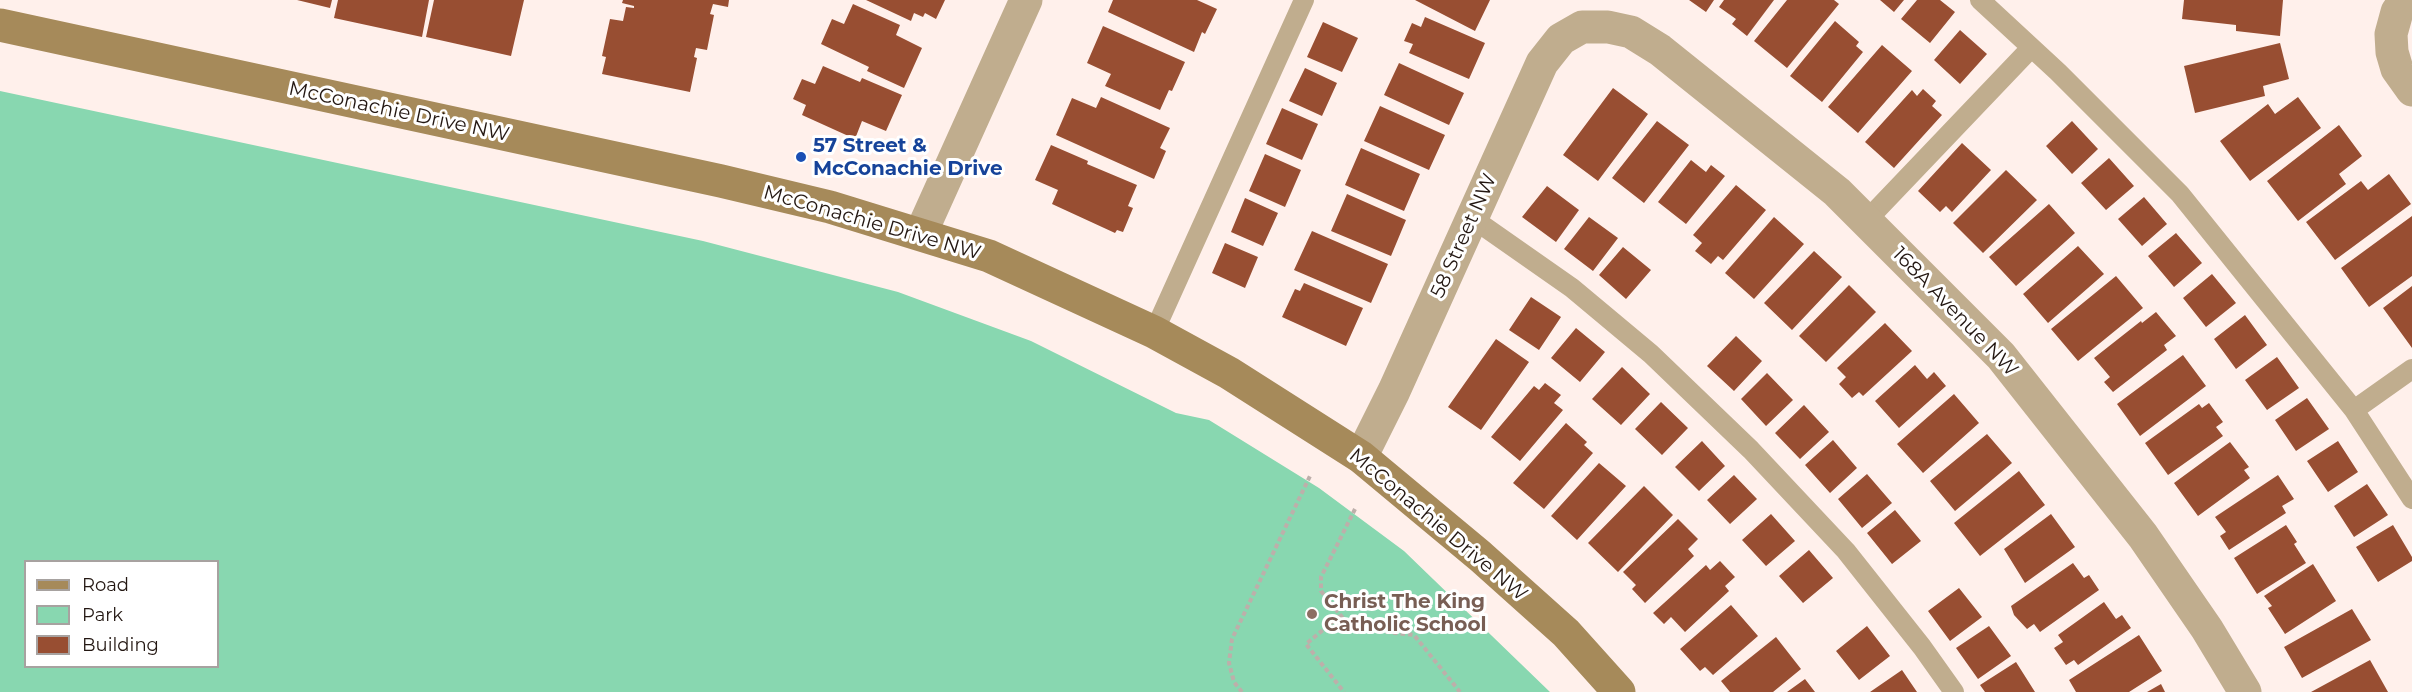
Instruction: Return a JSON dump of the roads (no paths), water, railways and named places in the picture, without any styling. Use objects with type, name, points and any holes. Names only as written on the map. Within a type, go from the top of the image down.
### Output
[{"type":"street","points":[[921,233],[1026,0]]},
{"type":"street","points":[[2405,0],[2397,12],[2391,34],[2392,52],[2397,69],[2412,90]]},
{"type":"street","name":"McConachie Drive NW","points":[[0,25],[721,181],[830,207],[921,233],[989,256],[1154,332],[1229,373],[1361,457],[1497,571],[1566,633],[1619,692]]},
{"type":"street","name":"58 Street NW","points":[[1361,457],[1394,391],[1542,63],[1561,39],[1582,27]]},
{"type":"street","name":"168A Avenue NW","points":[[1582,27],[1608,27],[1631,32],[1660,50],[1837,192],[2001,356],[2061,429],[2143,536],[2207,629],[2245,692]]},
{"type":"lane","points":[[1154,332],[1304,0]]},
{"type":"lane","points":[[1980,0],[2180,194],[2354,410],[2412,499]]},
{"type":"lane","points":[[1866,221],[2031,48]]},
{"type":"lane","points":[[1472,218],[1581,296],[1651,354],[1751,450],[1846,551],[1922,647],[1954,692]]},
{"type":"lane","points":[[2354,410],[2412,369]]},
{"type":"place","name":"57 Street & McConachie Drive","points":[[801,157]]},
{"type":"place","name":"Christ The King Catholic School","points":[[1312,614]]}]
